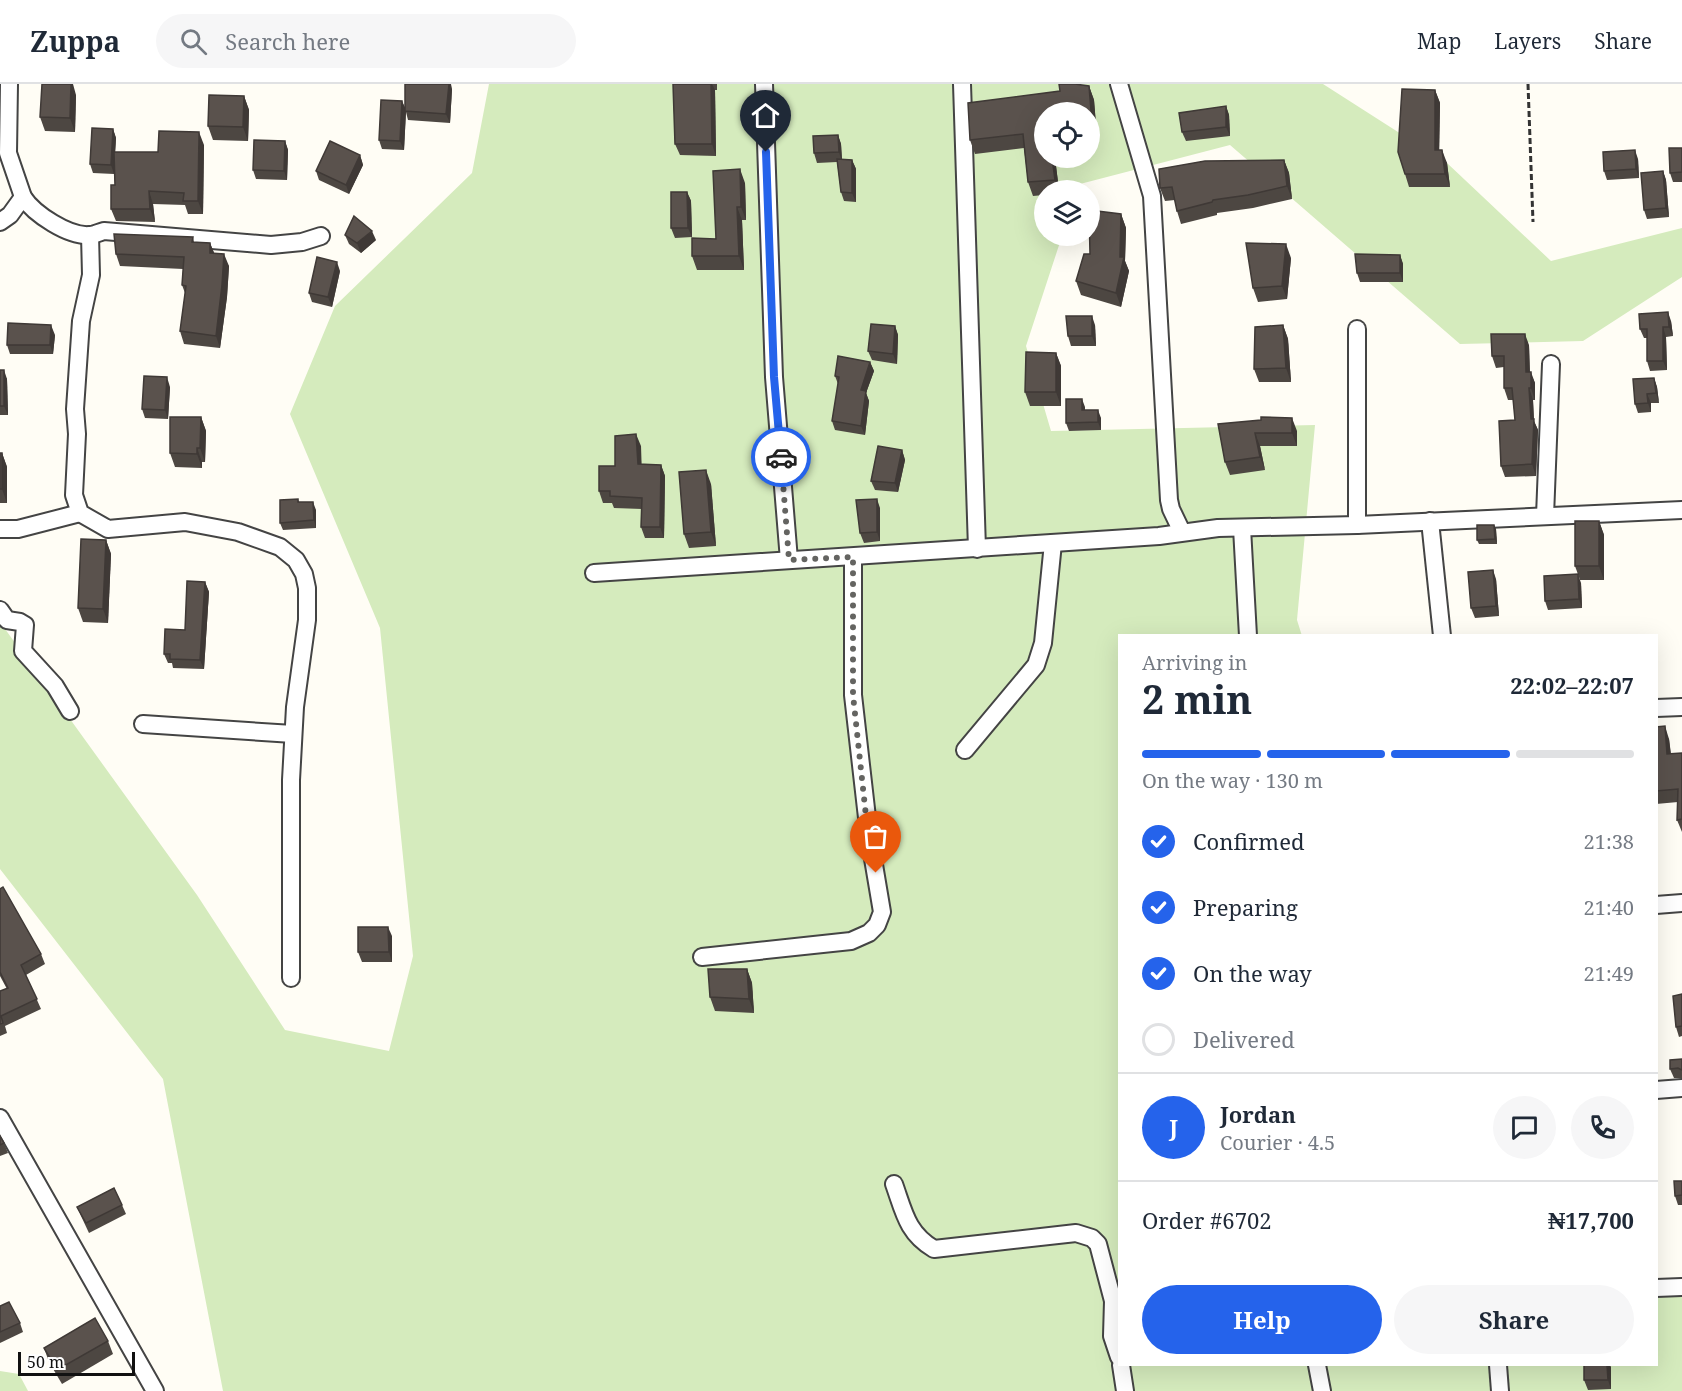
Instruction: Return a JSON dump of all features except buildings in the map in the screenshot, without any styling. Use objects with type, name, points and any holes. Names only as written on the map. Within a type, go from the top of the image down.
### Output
[{"type":"street","points":[[9,84],[8,153],[23,197],[30,207],[63,228],[74,233],[90,235],[104,231],[271,245],[302,242],[321,236]]},
{"type":"street","points":[[764,84],[774,377],[789,560]]},
{"type":"street","points":[[962,84],[976,549]]},
{"type":"street","points":[[1119,84],[1152,196],[1169,500],[1182,532]]},
{"type":"street","points":[[0,222],[10,215],[23,197]]},
{"type":"street","points":[[90,235],[91,276],[81,321],[75,409],[77,434],[74,495],[80,513],[108,529],[185,522],[238,532],[280,548],[296,560],[304,574],[308,620],[292,734],[291,978]]},
{"type":"street","points":[[1357,329],[1357,525]]},
{"type":"street","points":[[1545,516],[1551,364]]},
{"type":"street","points":[[594,573],[976,549],[1242,528],[1682,510]]},
{"type":"street","points":[[0,531],[18,529],[80,513]]},
{"type":"street","points":[[1430,521],[1442,634]]},
{"type":"street","points":[[1242,528],[1248,634]]},
{"type":"street","points":[[965,750],[1036,665],[1043,643],[1053,543]]},
{"type":"street","points":[[702,957],[851,941],[868,933],[877,925],[882,912],[868,835],[853,695],[853,557]]},
{"type":"street","points":[[0,610],[7,620],[25,625],[23,651],[49,679],[70,711]]},
{"type":"street","points":[[1658,708],[1682,707]]},
{"type":"street","points":[[143,724],[292,734]]},
{"type":"street","points":[[1658,905],[1682,903]]},
{"type":"street","points":[[1658,1090],[1682,1088]]},
{"type":"street","points":[[0,1118],[155,1391]]},
{"type":"street","points":[[894,1184],[911,1230],[921,1242],[934,1249],[1076,1233],[1092,1238],[1098,1244],[1116,1301],[1112,1336],[1118,1354]]},
{"type":"street","points":[[1658,1288],[1682,1287]]},
{"type":"street","points":[[1120,1366],[1125,1391]]},
{"type":"street","points":[[1317,1366],[1322,1391]]},
{"type":"street","points":[[1498,1366],[1500,1391]]},
{"type":"path","points":[[1528,84],[1533,222]]},
{"type":"green space","points":[[489,84],[1323,84],[1423,148],[1439,163],[1447,163],[1551,261],[1682,228],[1682,277],[1583,341],[1460,344],[1230,145],[1095,180],[1034,180],[1034,246],[1059,246],[1026,346],[1051,431],[1315,425],[1297,620],[1301,634],[1118,634],[1118,1366],[1658,1366],[1658,1279],[1682,1278],[1682,1391],[223,1391],[163,1079],[0,869],[0,622],[197,895],[285,1030],[389,1051],[413,956],[380,628],[290,414],[335,306],[472,173]]},
{"type":"green space","points":[[0,1371],[19,1374],[28,1391],[0,1391]]},
{"type":"way so far","points":[[781,457],[789,560],[853,557],[853,695],[868,835],[876,873]]},
{"type":"route","points":[[766,152],[774,377],[781,457]]}]
